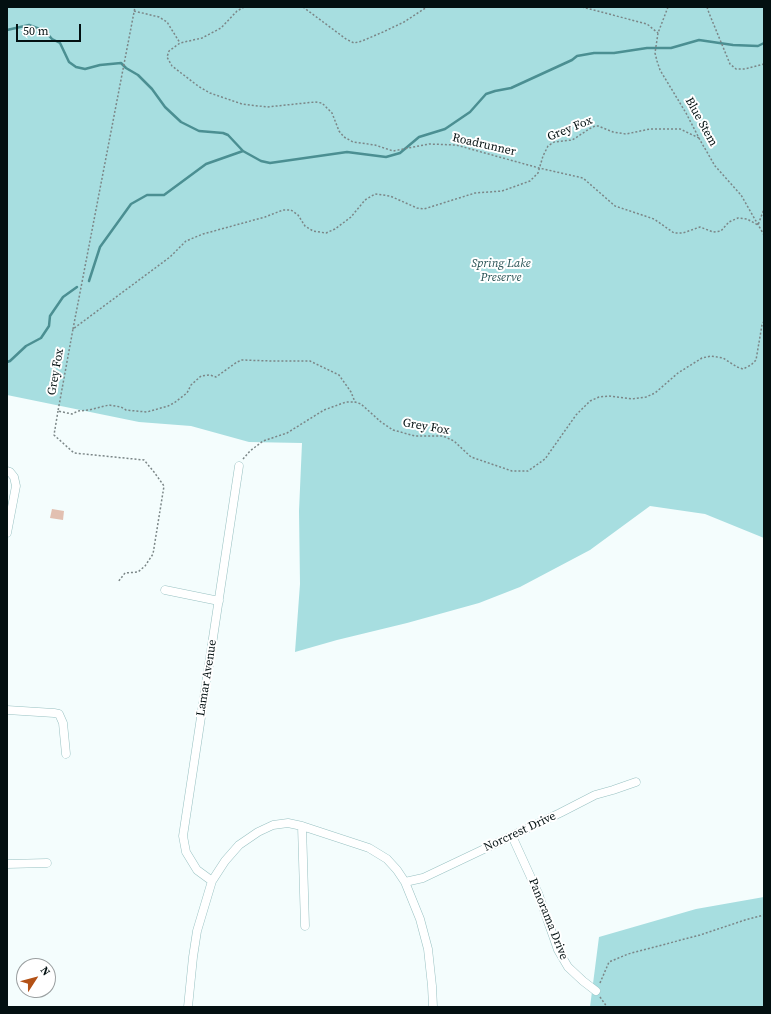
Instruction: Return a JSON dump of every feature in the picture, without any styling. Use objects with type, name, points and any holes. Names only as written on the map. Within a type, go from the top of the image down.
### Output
[{"type":"street","name":"Lamar Avenue","points":[[212,881],[197,870],[186,852],[183,836],[239,466]]},
{"type":"street","points":[[7,471],[14,477],[16,486],[7,533]]},
{"type":"street","points":[[165,590],[219,601]]},
{"type":"street","points":[[7,710],[59,714],[63,723],[66,754]]},
{"type":"street","name":"Norcrest Drive","points":[[405,882],[423,878],[595,795],[636,782]]},
{"type":"street","points":[[188,1007],[193,957],[198,930],[212,881],[225,861],[239,845],[258,832],[273,825],[288,823],[302,826],[369,848],[387,859],[397,870],[405,882],[420,919],[428,949],[433,1007]]},
{"type":"street","points":[[302,826],[306,926]]},
{"type":"street","name":"Panorama Drive","points":[[512,836],[538,893],[558,950],[568,967],[596,991]]},
{"type":"street","points":[[7,864],[47,863]]},
{"type":"path","points":[[73,329],[135,7]]},
{"type":"path","points":[[134,11],[159,17],[167,22],[180,43],[202,38],[221,28],[237,11],[244,7]]},
{"type":"path","points":[[303,7],[346,39],[354,43],[362,41],[404,22],[427,7]]},
{"type":"path","points":[[582,7],[647,24],[658,33]]},
{"type":"path","name":"Blue Stem","points":[[668,7],[658,33],[655,53],[660,70],[715,166],[741,195],[764,235]]},
{"type":"path","points":[[707,7],[730,64],[736,69],[745,69],[764,64]]},
{"type":"path","name":"Roadrunner","points":[[180,43],[169,52],[167,57],[172,66],[204,90],[242,104],[267,107],[315,102],[322,103],[332,113],[339,130],[344,137],[353,142],[375,145],[393,151],[429,144],[456,145],[539,168],[583,178],[615,206],[654,219],[674,233],[683,233],[700,227],[713,232],[721,231],[729,222],[738,218],[747,219],[758,225]]},
{"type":"path","name":"Grey Fox","points":[[699,138],[680,129],[650,129],[626,134],[613,132],[595,126],[572,140],[554,142],[548,146],[538,173],[530,181],[502,191],[475,194],[424,209],[416,208],[390,196],[374,194],[365,200],[351,217],[335,229],[326,233],[313,231],[305,226],[298,215],[291,210],[283,210],[265,217],[203,234],[186,242],[170,257],[73,329],[58,411],[72,414],[78,411],[109,405],[121,407],[126,410],[147,412],[174,403],[187,393],[191,385],[201,376],[210,375],[216,377],[242,360],[272,362],[285,360],[310,361],[339,375],[351,392],[355,402],[361,404],[381,422],[393,430],[415,436],[443,436],[454,441],[471,457],[512,471],[528,471],[545,459],[576,414],[590,401],[599,397],[609,396],[632,399],[646,397],[655,393],[678,373],[702,358],[711,356],[723,358],[737,368],[743,369],[751,366],[756,360],[764,321]]},
{"type":"path","points":[[758,225],[764,209]]},
{"type":"path","points":[[239,466],[250,451],[263,441],[287,432],[324,410],[346,402],[355,402]]},
{"type":"path","points":[[58,411],[54,435],[74,453],[144,460],[164,486],[153,554],[145,566],[138,572],[125,573],[118,582]]},
{"type":"path","points":[[607,1007],[596,991],[609,962],[621,956],[700,935],[764,915]]},
{"type":"green space","name":"Spring Lake Preserve","points":[[7,7],[764,7],[764,538],[705,514],[650,506],[590,550],[520,587],[479,603],[295,652],[300,584],[299,511],[302,443],[249,442],[191,426],[139,422],[7,395]]},
{"type":"green space","points":[[764,897],[764,1007],[590,1007],[599,937],[696,909]]},
{"type":"building","points":[[52,509],[64,511],[63,520],[50,518]]},
{"type":"waterway","points":[[7,30],[29,25],[45,31],[52,39],[60,43],[69,62],[76,67],[85,69],[100,65],[121,63],[126,68],[138,75],[152,89],[165,107],[181,122],[199,131],[223,133],[228,135],[243,151],[261,161],[270,163],[347,152],[386,157],[400,153],[419,137],[445,129],[470,112],[486,94],[511,88],[572,60],[577,56],[594,53],[614,53],[647,48],[671,48],[699,40],[733,45],[758,46],[764,43]]},
{"type":"waterway","points":[[89,281],[100,247],[131,204],[147,195],[164,195],[206,164],[243,151]]},
{"type":"waterway","points":[[7,362],[26,346],[41,338],[49,326],[50,316],[63,297],[77,287]]}]
